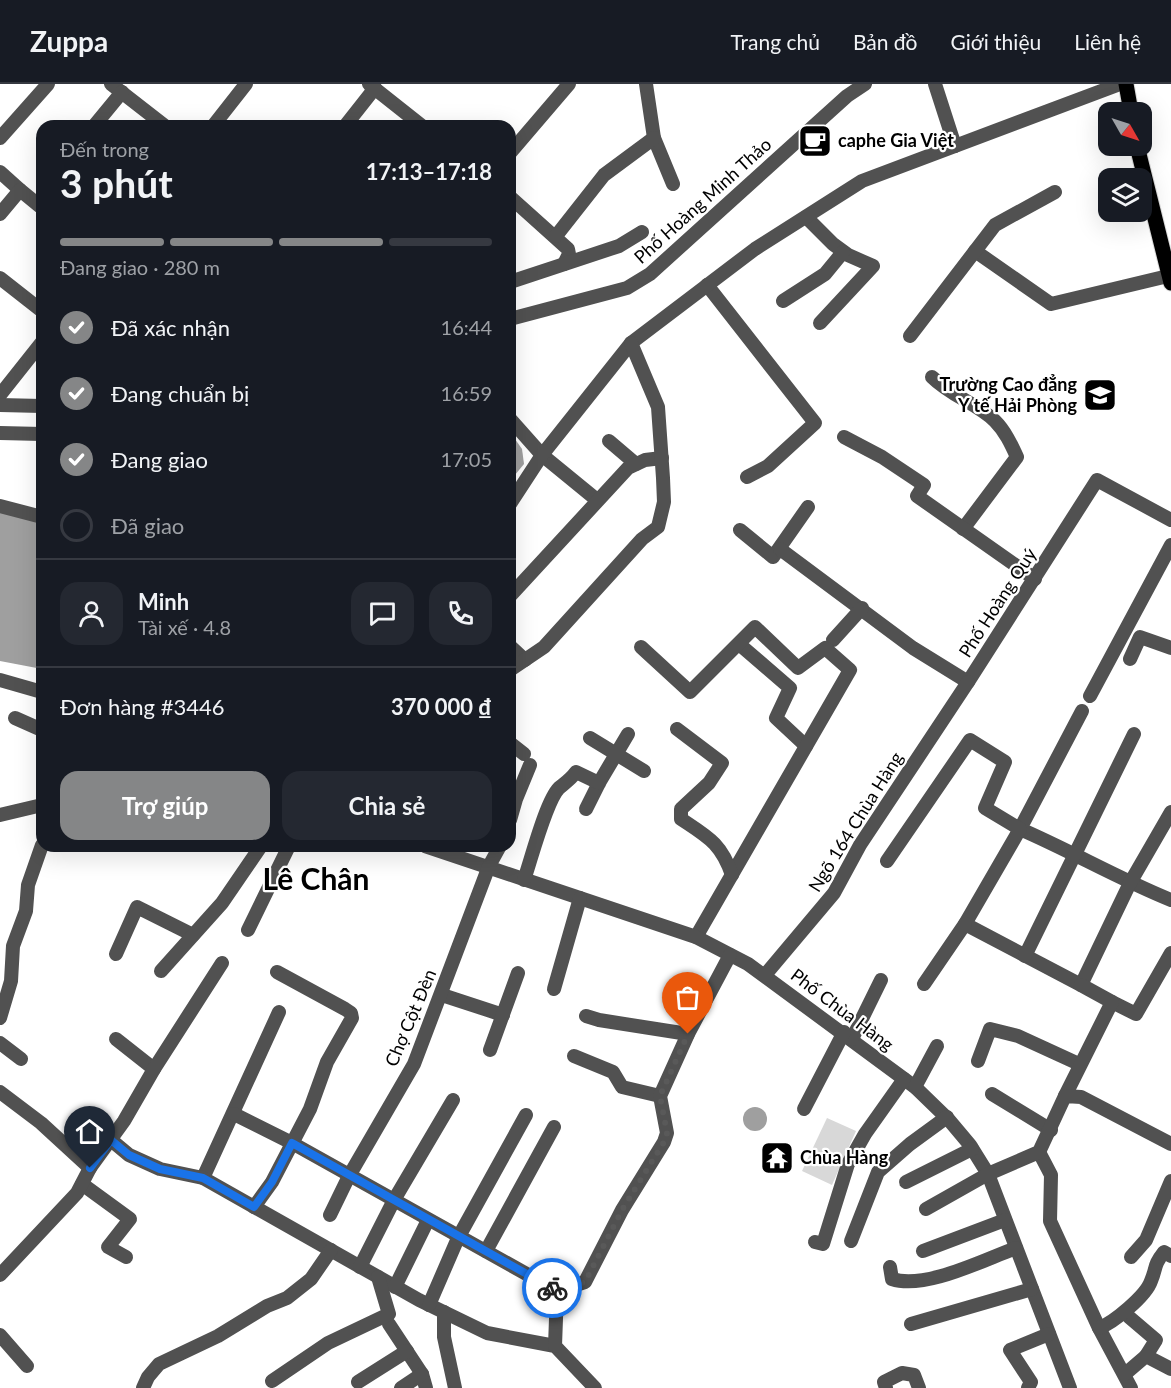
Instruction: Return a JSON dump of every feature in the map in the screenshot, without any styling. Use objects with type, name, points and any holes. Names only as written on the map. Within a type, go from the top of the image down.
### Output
[{"type":"main road","points":[[1126,84],[1129,102]]},
{"type":"main road","points":[[1140,156],[1167,253],[1170,279]]},
{"type":"street","points":[[0,138],[48,84]]},
{"type":"street","points":[[218,120],[246,84]]},
{"type":"street","points":[[516,146],[568,84]]},
{"type":"street","points":[[646,84],[654,138],[673,184]]},
{"type":"street","name":"Phố Hoàng Minh Thảo","points":[[516,317],[627,288],[650,274],[847,96],[865,84]]},
{"type":"street","points":[[935,84],[955,146]]},
{"type":"street","points":[[516,495],[542,455],[631,344],[755,249],[862,181],[1120,84]]},
{"type":"street","points":[[349,120],[372,86],[414,120]]},
{"type":"street","points":[[97,120],[116,88],[157,120]]},
{"type":"street","points":[[556,236],[604,176],[654,138]]},
{"type":"street","points":[[0,172],[20,190],[36,198]]},
{"type":"street","points":[[0,214],[20,190]]},
{"type":"street","points":[[910,336],[995,225],[1055,192]]},
{"type":"street","points":[[516,202],[556,236],[569,251],[564,264]]},
{"type":"street","points":[[806,217],[843,252],[873,266],[820,323]]},
{"type":"street","points":[[516,280],[619,246],[642,232]]},
{"type":"street","points":[[975,250],[1051,304],[1170,279]]},
{"type":"street","points":[[783,301],[825,274],[843,252]]},
{"type":"street","points":[[0,278],[36,306]]},
{"type":"street","points":[[707,285],[815,423],[768,465],[747,477]]},
{"type":"street","points":[[516,666],[544,647],[642,539],[658,527],[664,502],[658,407],[631,344]]},
{"type":"street","points":[[0,395],[36,350]]},
{"type":"street","points":[[932,377],[960,400],[994,420],[1007,436],[1017,457],[963,529]]},
{"type":"street","points":[[0,405],[36,406]]},
{"type":"street","points":[[516,426],[542,455],[597,500]]},
{"type":"street","points":[[0,433],[36,434]]},
{"type":"street","points":[[844,437],[882,457],[924,485],[917,496],[1035,579]]},
{"type":"street","points":[[609,441],[636,464]]},
{"type":"street","points":[[516,589],[628,468],[662,458]]},
{"type":"street","name":"Phố Hoàng Quý","points":[[780,549],[913,648],[968,682],[1097,480],[1171,520]]},
{"type":"street","points":[[0,506],[36,515]]},
{"type":"street","points":[[740,530],[773,557],[808,507]]},
{"type":"street","points":[[1090,696],[1171,545]]},
{"type":"street","points":[[833,640],[862,608]]},
{"type":"street","points":[[641,647],[690,692],[755,627],[798,668],[825,648],[850,670],[696,937]]},
{"type":"street","points":[[1130,659],[1140,637],[1171,648]]},
{"type":"street","points":[[739,644],[790,688],[776,718],[806,746]]},
{"type":"street","points":[[516,652],[525,660]]},
{"type":"street","points":[[0,680],[36,690]]},
{"type":"street","name":"Ngõ 164 Chùa Hàng","points":[[765,975],[834,893],[860,845],[968,682]]},
{"type":"street","points":[[924,984],[964,924],[1020,829],[1082,711]]},
{"type":"street","points":[[15,718],[36,727]]},
{"type":"street","points":[[677,729],[722,763],[709,783],[681,808],[681,819],[714,841],[725,855],[732,875]]},
{"type":"street","points":[[586,809],[628,734]]},
{"type":"street","points":[[1025,956],[1134,734]]},
{"type":"street","points":[[590,738],[644,771]]},
{"type":"street","points":[[887,861],[970,740],[1005,762],[985,808],[1020,829],[1076,854],[1130,883],[1171,900]]},
{"type":"street","points":[[516,749],[527,759],[516,799]]},
{"type":"street","points":[[524,880],[542,825],[559,788],[567,784],[576,772],[599,783]]},
{"type":"street","points":[[0,815],[36,806]]},
{"type":"street","points":[[1081,985],[1130,883],[1171,812]]},
{"type":"street","points":[[0,1018],[11,981],[13,946],[26,911],[28,885],[40,852]]},
{"type":"street","points":[[161,971],[222,903],[257,852]]},
{"type":"street","points":[[248,930],[286,852]]},
{"type":"street","name":"Phố Chùa Hàng","points":[[444,852],[696,937],[765,975],[910,1083],[947,1118],[972,1149],[988,1174],[1070,1388]]},
{"type":"street","name":"Chợ Cột Đèn","points":[[330,1215],[349,1176],[414,1064],[489,866],[497,852]]},
{"type":"street","points":[[554,989],[580,898]]},
{"type":"street","points":[[116,954],[129,930],[137,907],[193,935]]},
{"type":"street","points":[[964,924],[1136,1014],[1171,953]]},
{"type":"street","points":[[234,1114],[292,1143],[458,1238],[557,1291],[585,1282],[622,1210],[664,1142],[667,1133],[660,1096],[688,1034],[730,955]]},
{"type":"street","points":[[1,1273],[64,1207],[82,1184],[90,1168],[111,1140],[222,963]]},
{"type":"street","points":[[254,1207],[272,1182],[314,1099],[327,1062],[352,1018],[351,1012],[277,972]]},
{"type":"street","points":[[490,1050],[518,973]]},
{"type":"street","points":[[804,1109],[881,980]]},
{"type":"street","points":[[442,995],[503,1015]]},
{"type":"street","points":[[927,1209],[988,1174],[1039,1152],[1051,1130],[1079,1064],[1112,1002]]},
{"type":"street","points":[[203,1178],[279,1012]]},
{"type":"street","points":[[586,1016],[688,1034]]},
{"type":"street","points":[[978,1061],[990,1029],[1018,1036],[1079,1064]]},
{"type":"street","points":[[116,1039],[154,1069]]},
{"type":"street","points":[[0,1043],[21,1059]]},
{"type":"street","points":[[815,1242],[823,1244],[848,1164],[865,1134],[910,1083],[938,1046]]},
{"type":"street","points":[[574,1056],[613,1072],[622,1087],[660,1096]]},
{"type":"street","points":[[0,1092],[41,1123],[90,1168]]},
{"type":"street","points":[[992,1094],[1051,1130]]},
{"type":"street","points":[[1065,1096],[1081,1097],[1171,1144]]},
{"type":"street","points":[[360,1267],[394,1200],[453,1100]]},
{"type":"street","points":[[429,1305],[458,1238],[526,1115]]},
{"type":"street","points":[[850,1241],[878,1172],[910,1144],[947,1118]]},
{"type":"street","points":[[486,1251],[554,1127]]},
{"type":"street","points":[[111,1140],[129,1155],[160,1169],[203,1178],[395,1287],[487,1333],[555,1346],[596,1388]]},
{"type":"street","points":[[906,1182],[972,1149]]},
{"type":"street","points":[[1039,1152],[1051,1175],[1050,1221],[1099,1328],[1131,1388]]},
{"type":"street","points":[[1131,1257],[1146,1240],[1171,1181]]},
{"type":"street","points":[[82,1184],[130,1219],[108,1247],[126,1257]]},
{"type":"street","points":[[395,1287],[428,1220]]},
{"type":"street","points":[[923,1251],[1005,1220]]},
{"type":"street","points":[[890,1268],[892,1279],[903,1283],[931,1279],[1016,1248]]},
{"type":"street","points":[[143,1388],[148,1377],[159,1364],[218,1336],[267,1306],[288,1298],[311,1279],[331,1250]]},
{"type":"street","points":[[1099,1328],[1111,1324],[1151,1283],[1154,1265],[1164,1252],[1171,1256]]},
{"type":"street","points":[[272,1381],[328,1343],[390,1314],[378,1277]]},
{"type":"street","points":[[911,1324],[1032,1289]]},
{"type":"street","points":[[555,1346],[557,1291]]},
{"type":"street","points":[[444,1312],[444,1337],[455,1388]]},
{"type":"street","points":[[1125,1374],[1146,1356],[1156,1340],[1128,1317]]},
{"type":"street","points":[[389,1324],[424,1381],[401,1388]]},
{"type":"street","points":[[1028,1388],[1031,1382],[1010,1350],[1049,1334]]},
{"type":"street","points":[[0,1335],[27,1366]]},
{"type":"street","points":[[358,1382],[407,1351]]},
{"type":"street","points":[[1146,1356],[1171,1369]]},
{"type":"street","points":[[886,1388],[884,1382],[902,1373],[914,1375],[919,1388]]},
{"type":"shaded area","points":[[516,440],[522,449],[524,464],[516,474]]},
{"type":"shaded area","points":[[0,511],[36,521],[36,668],[0,661]]},
{"type":"shaded area","points":[[755,1107],[763,1111],[767,1119],[763,1127],[755,1131],[747,1127],[743,1119],[747,1111]]},
{"type":"shaded area","points":[[827,1118],[856,1131],[832,1185],[802,1171]]},
{"type":"way so far","points":[[552,1288],[557,1291],[585,1282],[622,1210],[664,1142],[667,1133],[660,1096],[688,1034]]},
{"type":"place","name":"caphe Gia Việt","points":[[815,141]]},
{"type":"place","name":"Trường Cao đẳng Y tế Hải Phòng","points":[[1100,395]]},
{"type":"place","name":"Chùa Hàng","points":[[777,1158]]},
{"type":"district","name":"Lê Chân","points":[[316,880]]},
{"type":"route","points":[[90,1168],[111,1140],[129,1155],[160,1169],[190,1173],[203,1178],[254,1207],[272,1182],[292,1143],[458,1238],[552,1288]]}]
